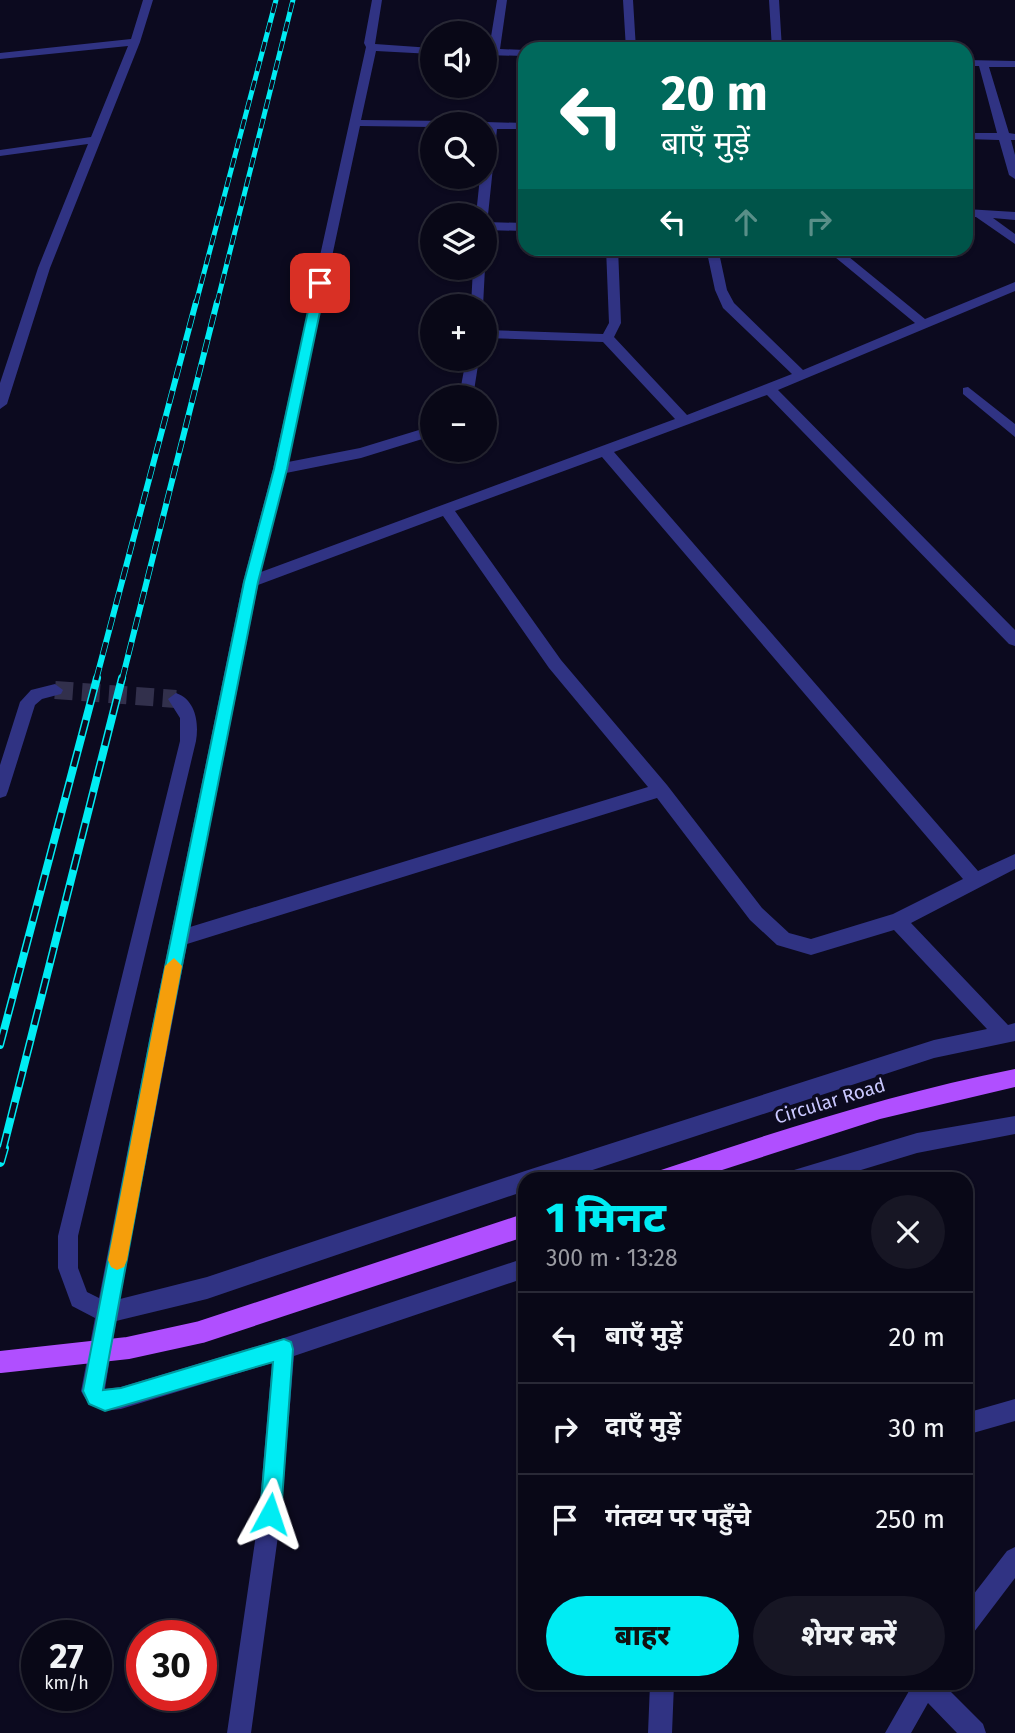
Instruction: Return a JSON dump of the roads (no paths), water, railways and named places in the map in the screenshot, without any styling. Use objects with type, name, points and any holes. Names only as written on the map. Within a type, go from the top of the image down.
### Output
[{"type":"main road","name":"Circular Road","points":[[685,1172],[829,1123],[956,1089],[1015,1078]]},
{"type":"main road","points":[[0,1362],[128,1349],[201,1332],[518,1226]]},
{"type":"street","points":[[0,404],[44,268],[135,43],[148,0]]},
{"type":"street","points":[[377,0],[371,47],[281,469],[251,582],[179,938],[93,1391],[96,1397],[105,1401],[284,1349],[518,1270]]},
{"type":"street","points":[[497,22],[502,0]]},
{"type":"street","points":[[628,0],[631,42]]},
{"type":"street","points":[[774,0],[777,42]]},
{"type":"street","points":[[0,55],[135,43]]},
{"type":"street","points":[[371,47],[420,50]]},
{"type":"street","points":[[497,52],[518,53]]},
{"type":"street","points":[[973,62],[1015,64]]},
{"type":"street","points":[[983,63],[1010,137],[1015,175]]},
{"type":"street","points":[[354,123],[420,124]]},
{"type":"street","points":[[497,125],[518,126]]},
{"type":"street","points":[[973,136],[1010,137]]},
{"type":"street","points":[[0,153],[95,140]]},
{"type":"street","points":[[973,214],[1015,216]]},
{"type":"street","points":[[973,215],[1015,240]]},
{"type":"street","points":[[497,226],[518,227]]},
{"type":"street","points":[[607,338],[615,323],[612,256]]},
{"type":"street","points":[[714,256],[721,290],[728,305],[800,374]]},
{"type":"street","points":[[840,256],[925,325]]},
{"type":"street","points":[[251,582],[769,389],[1015,286]]},
{"type":"street","points":[[497,334],[607,338],[683,419]]},
{"type":"street","points":[[769,389],[1015,640]]},
{"type":"street","points":[[968,391],[1015,432]]},
{"type":"street","points":[[281,469],[361,453],[420,435]]},
{"type":"street","points":[[603,449],[976,881]]},
{"type":"street","points":[[445,508],[555,664],[661,790],[756,914],[783,939],[811,947],[897,921],[1015,861]]},
{"type":"street","points":[[0,791],[28,702],[37,694],[55,690]]},
{"type":"street","points":[[176,699],[183,705],[190,720],[188,741],[68,1236],[68,1268],[79,1299],[107,1313],[207,1288],[518,1183]]},
{"type":"street","points":[[179,938],[661,790]]},
{"type":"street","points":[[897,921],[1009,1033]]},
{"type":"street","points":[[555,1172],[921,1053],[1009,1033]]},
{"type":"street","points":[[821,1172],[917,1143],[1015,1125]]},
{"type":"street","points":[[239,1733],[270,1514],[284,1349]]},
{"type":"street","points":[[973,1422],[1015,1410]]},
{"type":"street","points":[[973,1615],[1015,1559]]},
{"type":"street","points":[[660,1733],[662,1690]]},
{"type":"street","points":[[897,1733],[923,1690]]},
{"type":"street","points":[[933,1690],[974,1733]]},
{"type":"tunnel","points":[[55,690],[176,699]]},
{"type":"railway","points":[[196,303],[276,0]]},
{"type":"railway","points":[[217,303],[293,0]]},
{"type":"railway","points":[[96,680],[196,302]]},
{"type":"railway","points":[[122,680],[217,302]]},
{"type":"railway","points":[[0,1045],[97,678]]},
{"type":"railway","points":[[3,1149],[122,678]]},
{"type":"railway","points":[[0,1162],[4,1148]]}]
